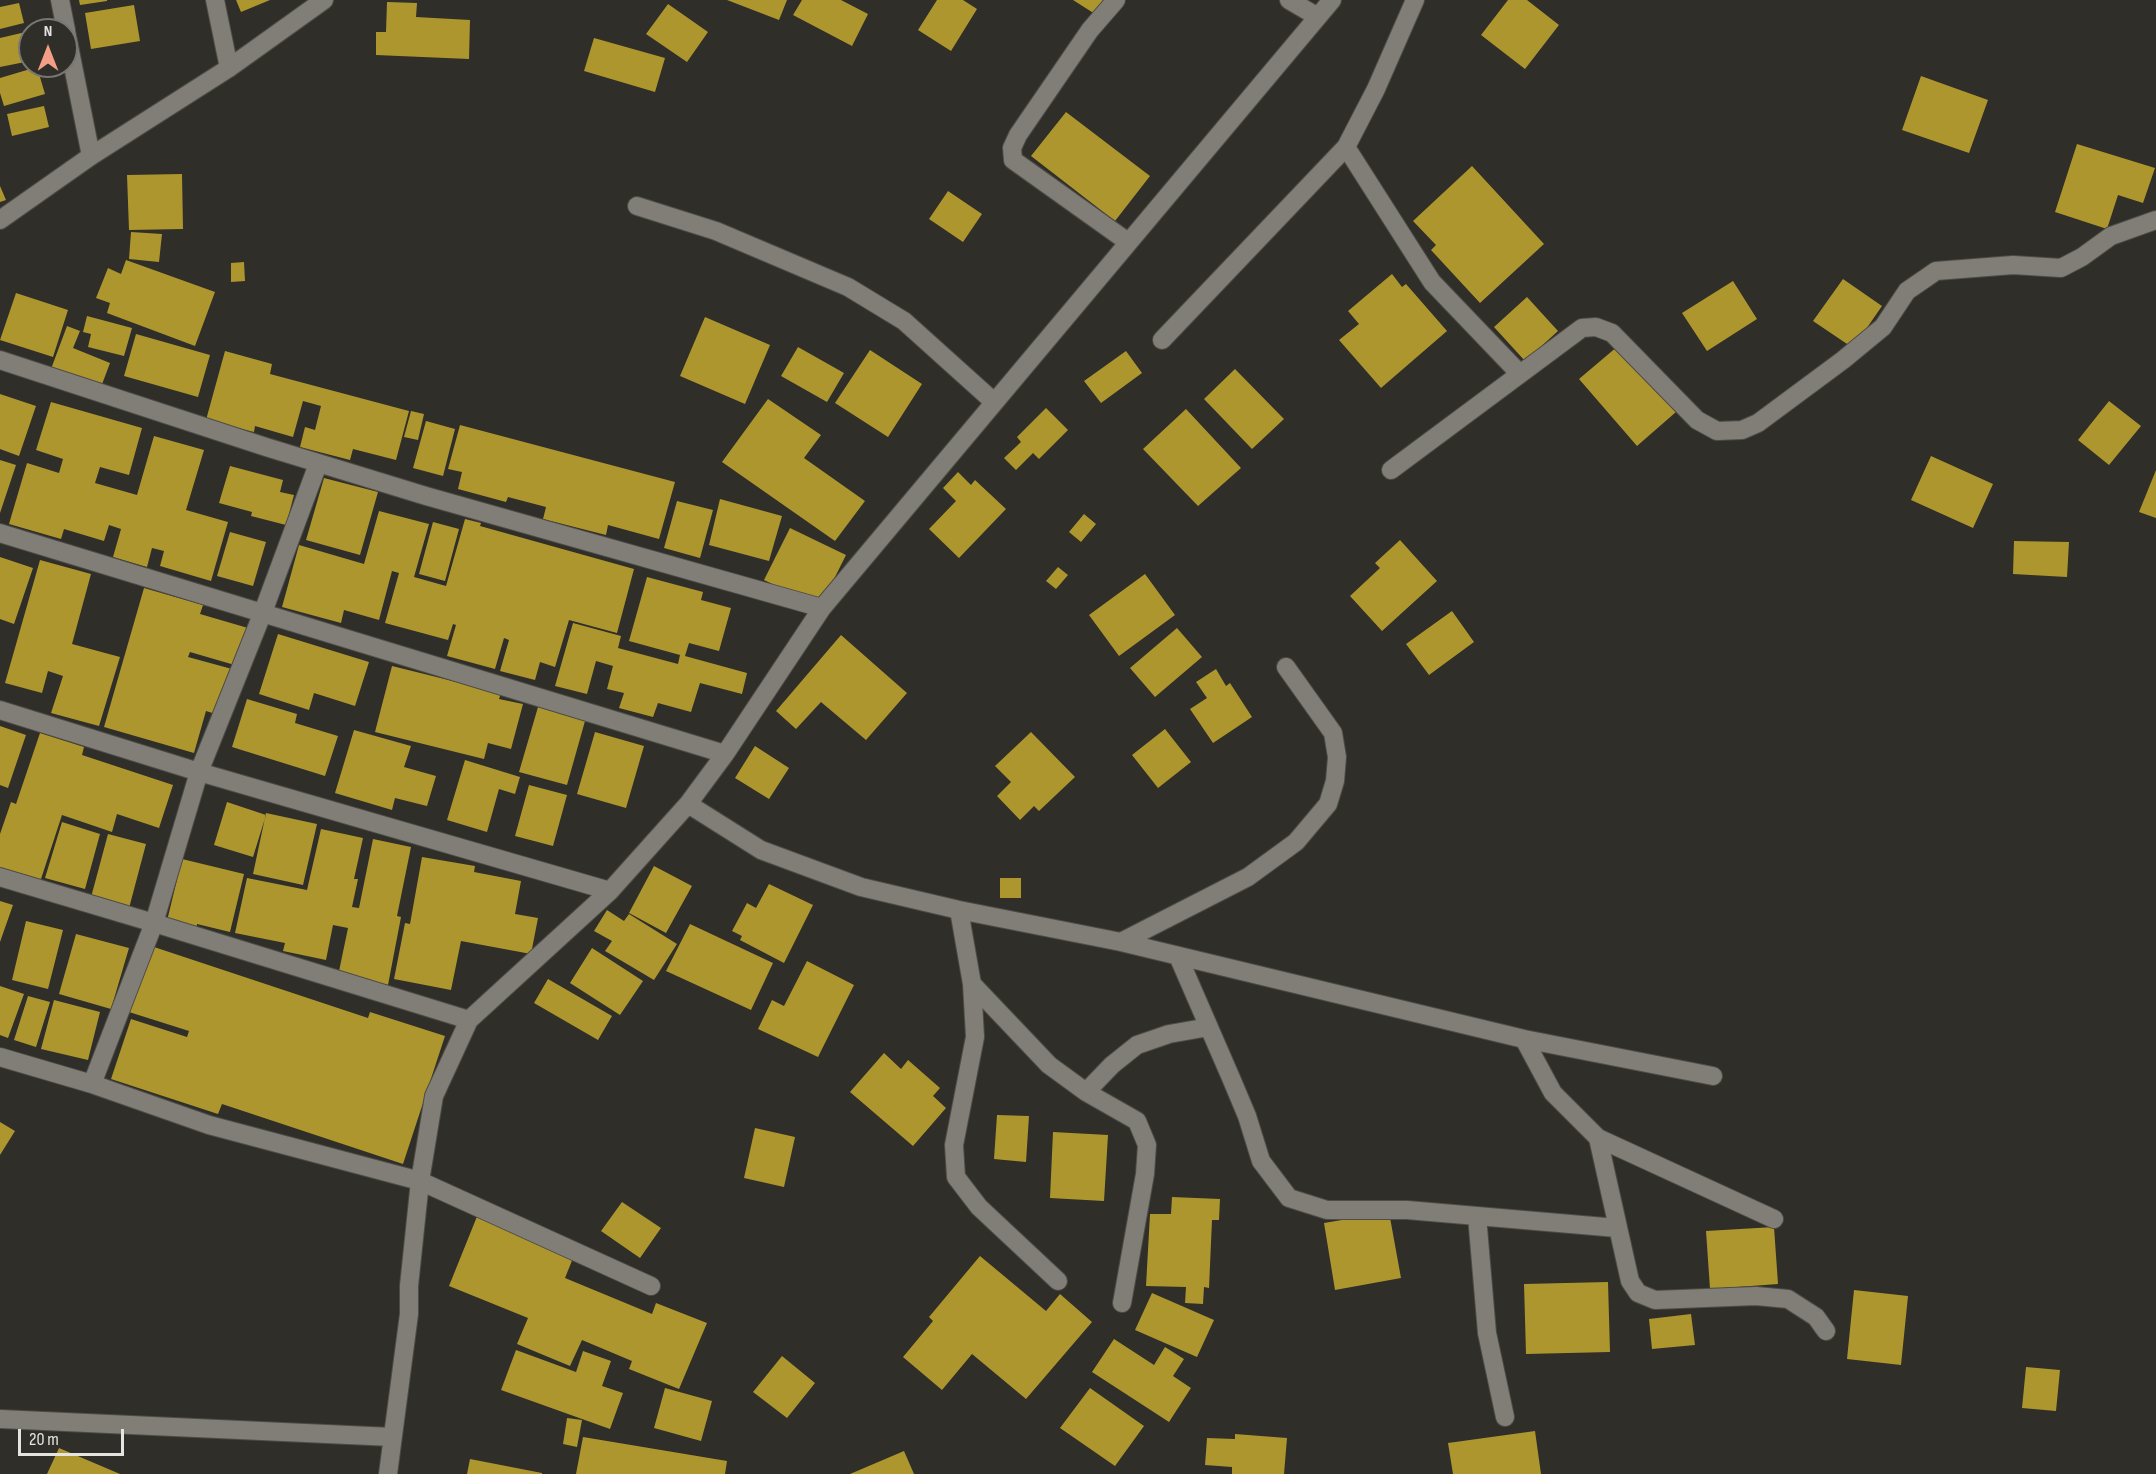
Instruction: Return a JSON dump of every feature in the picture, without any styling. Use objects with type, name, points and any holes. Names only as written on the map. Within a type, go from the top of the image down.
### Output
[{"type":"street","points":[[60,0],[64,18]]},
{"type":"street","points":[[215,0],[229,68]]},
{"type":"street","points":[[0,220],[91,156],[229,68],[324,0]]},
{"type":"street","points":[[1116,0],[1090,30],[1018,135],[1012,148],[1013,160],[1128,242]]},
{"type":"street","points":[[1289,0],[1318,17]]},
{"type":"street","points":[[388,1474],[409,1314],[409,1286],[420,1181],[434,1096],[469,1020],[610,891],[688,804],[725,754],[822,608],[1332,0]]},
{"type":"street","points":[[1162,340],[1346,147],[1376,88],[1415,0]]},
{"type":"street","points":[[76,78],[91,156]]},
{"type":"street","points":[[1346,147],[1432,282],[1520,374]]},
{"type":"street","points":[[637,206],[716,231],[848,287],[904,321],[994,402]]},
{"type":"street","points":[[1391,470],[1582,328],[1596,327],[1612,333],[1697,420],[1717,431],[1742,430],[1758,423],[1884,327],[1907,291],[1936,271],[2013,265],[2061,268],[2082,257],[2111,236],[2156,220]]},
{"type":"street","points":[[0,360],[318,464],[437,500],[822,608]]},
{"type":"street","points":[[92,1084],[154,922],[198,772],[318,464]]},
{"type":"street","points":[[0,533],[725,754]]},
{"type":"street","points":[[1121,942],[1248,877],[1296,842],[1328,804],[1335,781],[1337,757],[1333,733],[1286,667]]},
{"type":"street","points":[[0,710],[198,772],[610,891]]},
{"type":"street","points":[[688,804],[761,850],[861,887],[959,910],[1121,942],[1524,1039],[1713,1076]]},
{"type":"street","points":[[0,878],[154,922],[469,1020]]},
{"type":"street","points":[[959,910],[972,984],[975,1037],[954,1145],[957,1177],[979,1207],[1058,1281]]},
{"type":"street","points":[[1178,956],[1246,1116],[1261,1161],[1289,1198],[1327,1210],[1407,1210],[1617,1228]]},
{"type":"street","points":[[972,984],[1049,1065],[1086,1092],[1137,1120],[1147,1145],[1145,1174],[1122,1303]]},
{"type":"street","points":[[1086,1092],[1112,1065],[1137,1045],[1169,1034],[1209,1027]]},
{"type":"street","points":[[1524,1039],[1552,1094],[1598,1138],[1774,1219]]},
{"type":"street","points":[[0,1057],[92,1084],[209,1125],[420,1181],[651,1286]]},
{"type":"street","points":[[1598,1138],[1630,1281],[1638,1293],[1654,1300],[1756,1296],[1788,1299],[1816,1317],[1826,1331]]},
{"type":"street","points":[[1477,1216],[1487,1333],[1505,1417]]},
{"type":"street","points":[[0,1419],[392,1437]]},
{"type":"building","points":[[79,0],[107,0],[107,1],[80,5]]},
{"type":"building","points":[[236,0],[270,0],[241,12]]},
{"type":"building","points":[[727,0],[787,0],[779,20]]},
{"type":"building","points":[[802,0],[841,0],[868,14],[852,46],[793,15]]},
{"type":"building","points":[[937,0],[963,0],[977,9],[951,51],[918,30]]},
{"type":"building","points":[[1073,0],[1103,0],[1095,14]]},
{"type":"building","points":[[1508,0],[1527,0],[1559,25],[1525,69],[1481,35]]},
{"type":"building","points":[[387,2],[417,3],[416,17],[470,20],[469,59],[376,55],[376,32],[386,32]]},
{"type":"building","points":[[19,3],[23,18],[18,18],[18,24],[0,29],[0,7]]},
{"type":"building","points":[[668,4],[708,32],[687,62],[646,34]]},
{"type":"building","points":[[134,5],[140,41],[91,49],[85,13]]},
{"type":"building","points":[[18,34],[18,63],[0,67],[0,38]]},
{"type":"building","points":[[594,38],[665,58],[655,92],[584,71]]},
{"type":"building","points":[[18,73],[18,78],[40,78],[45,94],[4,106],[0,93],[0,78]]},
{"type":"building","points":[[1921,76],[1988,100],[1969,153],[1902,130]]},
{"type":"building","points":[[44,106],[49,127],[12,136],[7,114]]},
{"type":"building","points":[[1066,112],[1150,176],[1115,221],[1031,156]]},
{"type":"building","points":[[2077,144],[2155,168],[2143,203],[2118,195],[2107,229],[2055,212]]},
{"type":"building","points":[[1472,166],[1544,244],[1480,303],[1431,250],[1436,245],[1413,221]]},
{"type":"building","points":[[182,174],[183,229],[129,230],[127,175]]},
{"type":"building","points":[[0,186],[6,200],[0,202]]},
{"type":"building","points":[[948,191],[982,214],[963,242],[929,219]]},
{"type":"building","points":[[131,232],[162,234],[159,262],[129,259]]},
{"type":"building","points":[[126,260],[215,292],[195,346],[107,313],[110,303],[96,298],[108,268],[121,274]]},
{"type":"building","points":[[244,262],[245,281],[231,282],[231,263]]},
{"type":"building","points":[[1392,274],[1402,287],[1406,284],[1447,331],[1381,388],[1339,340],[1359,324],[1348,311]]},
{"type":"building","points":[[1843,279],[1882,306],[1853,348],[1813,321]]},
{"type":"building","points":[[1733,281],[1757,319],[1707,351],[1682,313]]},
{"type":"building","points":[[16,293],[68,310],[53,357],[0,340]]},
{"type":"building","points":[[1527,297],[1558,331],[1525,361],[1494,327]]},
{"type":"building","points":[[87,316],[132,328],[124,356],[88,347],[91,334],[83,332]]},
{"type":"building","points":[[705,317],[770,345],[745,404],[680,376]]},
{"type":"building","points":[[67,326],[80,331],[73,348],[110,363],[101,387],[51,369]]},
{"type":"building","points":[[136,334],[210,355],[198,397],[124,376]]},
{"type":"building","points":[[1618,346],[1676,412],[1637,446],[1579,379]]},
{"type":"building","points":[[798,347],[844,373],[827,402],[781,376]]},
{"type":"building","points":[[870,350],[922,384],[888,437],[835,403]]},
{"type":"building","points":[[225,351],[272,364],[270,374],[409,411],[396,460],[353,449],[350,460],[300,447],[305,427],[315,430],[321,406],[303,401],[293,437],[255,426],[254,432],[206,420]]},
{"type":"building","points":[[1126,351],[1142,373],[1101,403],[1084,381]]},
{"type":"building","points":[[1235,369],[1284,419],[1252,449],[1204,399]]},
{"type":"building","points":[[0,394],[36,406],[19,456],[0,449]]},
{"type":"building","points":[[768,399],[821,435],[804,458],[865,501],[835,541],[722,462]]},
{"type":"building","points":[[2109,401],[2141,426],[2109,465],[2078,440]]},
{"type":"building","points":[[51,402],[142,428],[129,475],[100,467],[95,483],[137,495],[154,436],[204,450],[186,510],[228,522],[211,581],[160,566],[164,551],[152,548],[147,567],[113,557],[121,529],[109,525],[104,541],[64,529],[61,539],[9,524],[27,463],[59,473],[63,459],[36,450]]},
{"type":"building","points":[[1046,408],[1068,430],[1039,459],[1033,453],[1016,470],[1004,458],[1021,442],[1017,437]]},
{"type":"building","points":[[1186,409],[1241,468],[1198,506],[1143,449]]},
{"type":"building","points":[[411,411],[424,414],[418,440],[404,437]]},
{"type":"building","points":[[426,421],[455,429],[443,476],[413,468]]},
{"type":"building","points":[[460,425],[675,482],[659,539],[608,525],[606,535],[543,519],[546,507],[508,497],[506,502],[458,489],[462,472],[448,469]]},
{"type":"building","points":[[1931,456],[1993,484],[1973,528],[1911,500]]},
{"type":"building","points":[[0,460],[16,465],[0,513]]},
{"type":"building","points":[[230,466],[283,480],[280,492],[294,495],[286,525],[251,516],[252,512],[219,503]]},
{"type":"building","points":[[2156,470],[2156,518],[2139,512]]},
{"type":"building","points":[[958,472],[971,485],[975,480],[1006,509],[959,558],[929,529],[956,501],[943,488]]},
{"type":"building","points":[[324,478],[378,492],[360,555],[306,540]]},
{"type":"building","points":[[720,499],[782,516],[769,561],[709,545]]},
{"type":"building","points":[[677,501],[713,510],[700,558],[664,548]]},
{"type":"building","points":[[379,511],[429,524],[414,577],[446,586],[465,519],[481,523],[480,526],[634,569],[617,633],[569,620],[555,667],[540,662],[535,680],[500,671],[509,640],[504,638],[495,669],[447,656],[456,625],[453,624],[448,640],[385,623],[399,573],[392,571],[379,620],[344,610],[341,623],[282,607],[299,545],[364,564]]},
{"type":"building","points":[[1084,514],[1096,524],[1081,542],[1069,532]]},
{"type":"building","points":[[433,522],[459,529],[445,581],[419,574]]},
{"type":"building","points":[[790,528],[846,555],[820,607],[764,580]]},
{"type":"building","points":[[230,532],[266,542],[253,586],[217,576]]},
{"type":"building","points":[[1400,540],[1437,581],[1382,631],[1350,596],[1380,568],[1375,563]]},
{"type":"building","points":[[2014,541],[2069,542],[2067,577],[2013,574]]},
{"type":"building","points":[[0,557],[33,568],[14,624],[0,619]]},
{"type":"building","points":[[40,560],[91,574],[72,644],[120,657],[99,726],[51,713],[63,676],[48,671],[42,693],[5,683]]},
{"type":"building","points":[[1058,567],[1068,575],[1056,589],[1046,581]]},
{"type":"building","points":[[1145,574],[1175,615],[1119,656],[1089,615]]},
{"type":"building","points":[[647,577],[703,592],[701,600],[731,608],[719,651],[689,643],[685,656],[747,673],[742,694],[700,683],[691,712],[658,703],[653,717],[619,708],[624,693],[607,689],[613,666],[596,661],[587,694],[555,686],[573,623],[621,636],[618,648],[678,664],[680,655],[629,641]]},
{"type":"building","points":[[144,588],[203,605],[200,614],[248,628],[238,666],[190,652],[188,657],[232,669],[219,715],[206,711],[194,753],[104,727]]},
{"type":"building","points":[[1452,611],[1474,642],[1429,675],[1406,644]]},
{"type":"building","points":[[1177,628],[1202,657],[1155,697],[1130,668]]},
{"type":"building","points":[[278,634],[369,662],[355,706],[314,693],[309,710],[259,694]]},
{"type":"building","points":[[841,635],[907,693],[866,740],[821,702],[796,729],[776,711]]},
{"type":"building","points":[[392,666],[501,693],[499,699],[523,704],[511,749],[488,743],[484,759],[375,732]]},
{"type":"building","points":[[1216,669],[1226,686],[1230,683],[1252,717],[1213,743],[1190,709],[1207,698],[1196,682]]},
{"type":"building","points":[[247,699],[297,714],[295,723],[338,736],[325,776],[232,747]]},
{"type":"building","points":[[538,707],[585,721],[567,785],[519,772]]},
{"type":"building","points":[[0,726],[26,735],[8,788],[0,785]]},
{"type":"building","points":[[1165,729],[1191,762],[1158,788],[1132,755]]},
{"type":"building","points":[[354,730],[411,746],[404,767],[436,776],[427,806],[395,798],[392,810],[335,793]]},
{"type":"building","points":[[595,732],[644,746],[626,808],[577,794]]},
{"type":"building","points":[[1031,732],[1075,777],[1039,811],[1034,806],[1020,820],[997,796],[1011,782],[995,766]]},
{"type":"building","points":[[40,733],[84,747],[82,755],[173,785],[159,828],[117,814],[112,832],[62,815],[39,885],[0,872],[0,834],[11,802],[16,804]]},
{"type":"building","points":[[755,746],[789,768],[769,799],[735,778]]},
{"type":"building","points":[[465,760],[520,777],[515,794],[499,789],[487,832],[447,820]]},
{"type":"building","points":[[529,785],[567,795],[553,846],[515,836]]},
{"type":"building","points":[[227,802],[266,815],[253,857],[214,845]]},
{"type":"building","points":[[266,813],[317,824],[303,885],[253,874]]},
{"type":"building","points":[[62,822],[100,834],[85,889],[45,878]]},
{"type":"building","points":[[321,829],[363,838],[354,879],[358,879],[352,907],[359,908],[373,839],[411,847],[397,916],[401,917],[388,985],[338,976],[348,928],[333,925],[326,960],[283,951],[285,943],[235,933],[247,878],[307,890]]},
{"type":"building","points":[[108,834],[146,844],[128,912],[90,901]]},
{"type":"building","points":[[422,857],[475,866],[474,872],[521,881],[515,914],[538,918],[531,954],[461,941],[451,990],[394,979],[405,923],[410,924]]},
{"type":"building","points":[[182,859],[244,874],[230,932],[197,924],[196,932],[166,925]]},
{"type":"building","points":[[654,866],[692,886],[666,933],[629,913]]},
{"type":"building","points":[[1000,878],[1021,878],[1021,898],[1000,898]]},
{"type":"building","points":[[769,884],[813,905],[784,963],[740,940],[742,936],[732,931],[747,903],[756,908]]},
{"type":"building","points":[[0,901],[13,905],[0,942]]},
{"type":"building","points":[[607,910],[624,921],[629,914],[677,944],[654,980],[605,951],[612,941],[594,931]]},
{"type":"building","points":[[26,921],[63,930],[48,989],[12,980]]},
{"type":"building","points":[[690,924],[773,963],[751,1010],[666,971]]},
{"type":"building","points":[[76,934],[129,948],[111,1009],[59,994]]},
{"type":"building","points":[[151,946],[368,1018],[370,1012],[445,1036],[403,1164],[222,1104],[218,1114],[111,1079],[131,1019],[187,1037],[189,1031],[129,1012]]},
{"type":"building","points":[[592,948],[643,981],[620,1015],[570,983]]},
{"type":"building","points":[[807,961],[854,985],[818,1057],[758,1029],[772,1000],[784,1006]]},
{"type":"building","points":[[548,979],[612,1016],[598,1040],[534,1003]]},
{"type":"building","points":[[0,986],[24,994],[8,1038],[0,1035]]},
{"type":"building","points":[[28,996],[50,1002],[36,1047],[14,1040]]},
{"type":"building","points":[[54,1000],[100,1012],[88,1060],[41,1049]]},
{"type":"building","points":[[884,1053],[901,1069],[908,1060],[940,1088],[933,1096],[946,1108],[913,1146],[850,1092]]},
{"type":"building","points":[[997,1115],[1029,1116],[1026,1162],[994,1159]]},
{"type":"building","points":[[0,1122],[15,1131],[0,1155]]},
{"type":"building","points":[[755,1128],[795,1137],[784,1187],[744,1178]]},
{"type":"building","points":[[1053,1132],[1108,1135],[1104,1201],[1050,1198]]},
{"type":"building","points":[[1172,1197],[1220,1199],[1219,1220],[1212,1220],[1209,1288],[1204,1287],[1203,1304],[1185,1303],[1186,1287],[1146,1286],[1150,1214],[1171,1214]]},
{"type":"building","points":[[622,1202],[661,1228],[640,1258],[601,1231]]},
{"type":"building","points":[[1389,1212],[1401,1278],[1335,1290],[1324,1223]]},
{"type":"building","points":[[478,1214],[575,1253],[565,1278],[652,1314],[656,1303],[707,1323],[679,1389],[629,1369],[632,1361],[582,1340],[570,1366],[517,1344],[528,1318],[449,1286]]},
{"type":"building","points":[[1774,1227],[1778,1284],[1710,1289],[1706,1231]]},
{"type":"building","points":[[980,1256],[1046,1311],[1060,1294],[1092,1322],[1026,1399],[972,1354],[942,1390],[903,1357],[933,1321],[929,1317]]},
{"type":"building","points":[[1608,1282],[1610,1352],[1526,1354],[1524,1284]]},
{"type":"building","points":[[1854,1290],[1908,1296],[1901,1365],[1847,1359]]},
{"type":"building","points":[[1152,1293],[1214,1320],[1197,1357],[1135,1330]]},
{"type":"building","points":[[1691,1314],[1695,1345],[1652,1349],[1649,1319]]},
{"type":"building","points":[[1114,1339],[1154,1365],[1165,1347],[1184,1359],[1173,1376],[1191,1388],[1169,1422],[1092,1372]]},
{"type":"building","points":[[516,1350],[576,1372],[583,1351],[611,1361],[602,1386],[623,1393],[610,1429],[501,1390]]},
{"type":"building","points":[[782,1356],[815,1383],[787,1418],[753,1392]]},
{"type":"building","points":[[2026,1367],[2060,1370],[2056,1411],[2022,1408]]},
{"type":"building","points":[[665,1388],[712,1401],[701,1441],[654,1428]]},
{"type":"building","points":[[1090,1388],[1144,1426],[1115,1466],[1060,1428]]},
{"type":"building","points":[[567,1418],[582,1420],[577,1447],[563,1444]]},
{"type":"building","points":[[1535,1431],[1541,1474],[1453,1474],[1448,1443]]},
{"type":"building","points":[[1235,1434],[1287,1438],[1284,1474],[1232,1474],[1232,1467],[1205,1465],[1207,1438],[1235,1439]]},
{"type":"building","points":[[583,1437],[727,1461],[725,1474],[576,1474]]},
{"type":"building","points":[[59,1448],[120,1474],[47,1474]]},
{"type":"building","points":[[904,1451],[914,1474],[850,1474]]},
{"type":"building","points":[[470,1459],[542,1473],[542,1474],[467,1474]]}]
